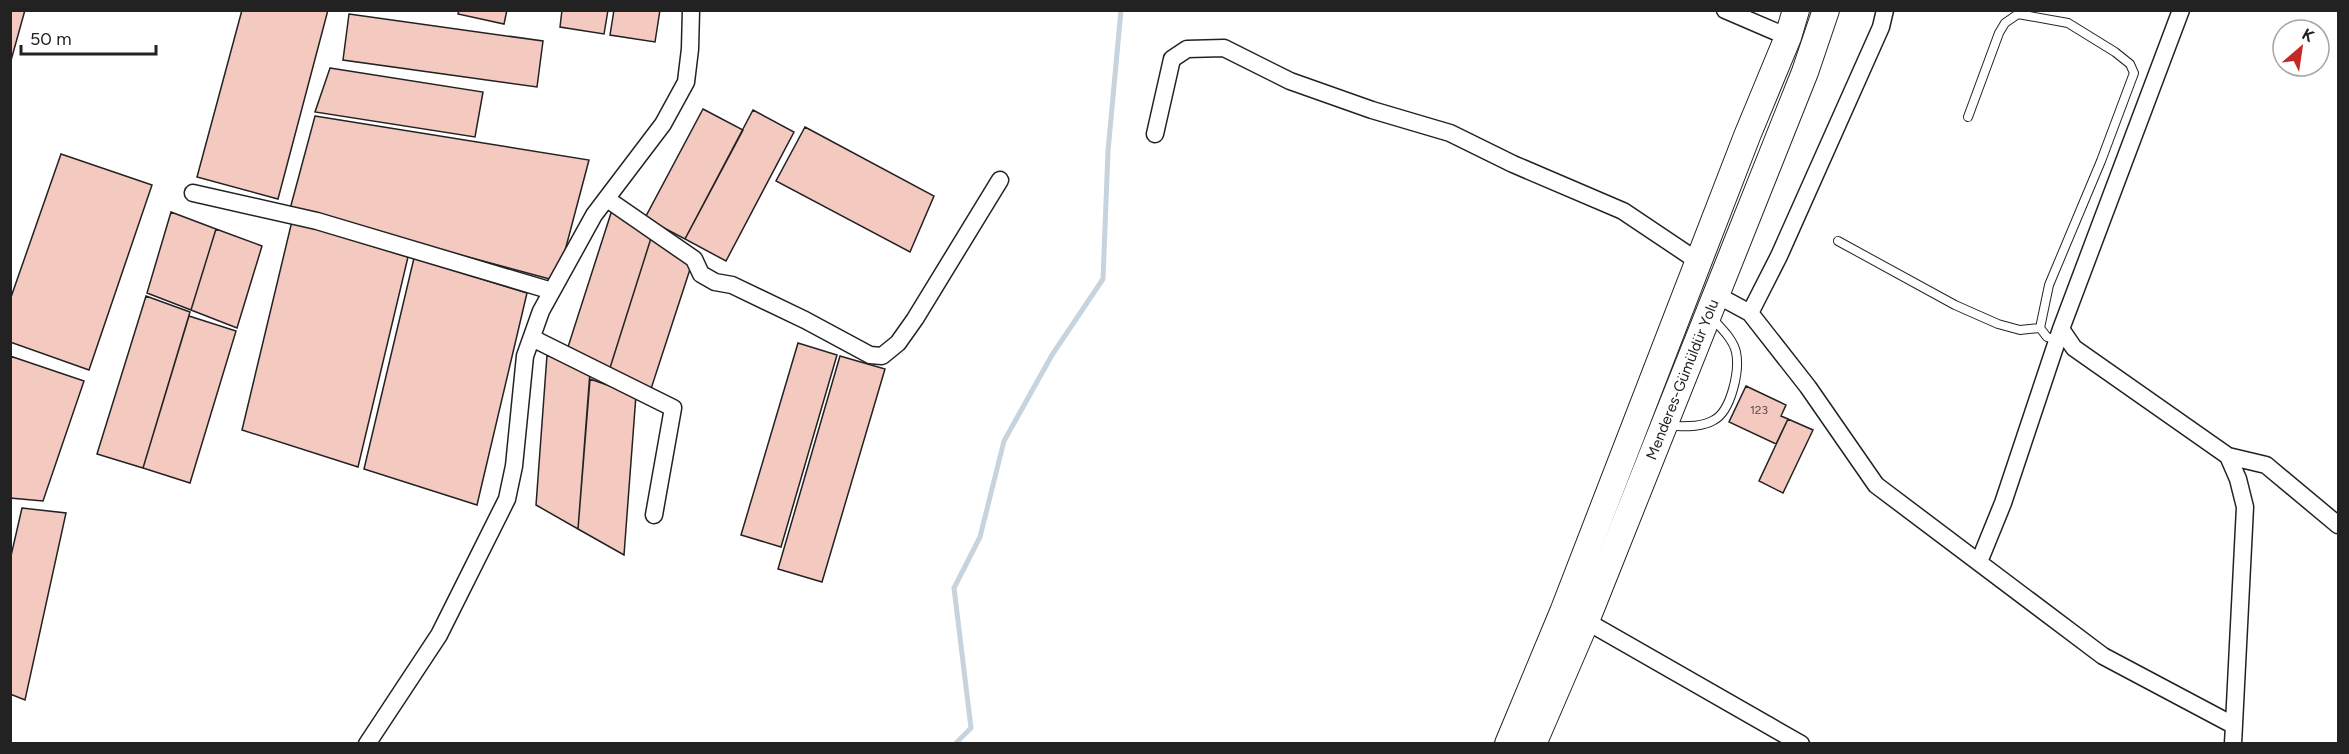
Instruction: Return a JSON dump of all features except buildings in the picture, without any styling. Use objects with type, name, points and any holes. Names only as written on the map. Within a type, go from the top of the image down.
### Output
[{"type":"main road","name":"Menderes-Gümüldür Yolu","points":[[1508,744],[1563,612],[1747,136],[1788,37],[1796,10]]},
{"type":"main road","name":"Menderes-Gümüldür Yolu","points":[[1533,744],[1586,621],[1805,72],[1826,10]]},
{"type":"street","points":[[367,744],[439,635],[507,499],[514,466],[525,356],[542,311],[594,215],[663,124],[686,82],[691,10]]},
{"type":"street","points":[[1725,10],[1788,37]]},
{"type":"street","points":[[1750,313],[1779,256],[1881,27],[1885,10]]},
{"type":"street","points":[[1979,562],[2003,503],[2059,334],[2178,11]]},
{"type":"street","points":[[1155,134],[1172,59],[1187,49],[1224,48],[1290,81],[1372,110],[1450,133],[1513,164],[1623,211],[1699,262]]},
{"type":"street","points":[[607,199],[694,259],[701,274],[715,282],[732,285],[786,310],[870,355],[882,356],[898,343],[915,320],[1000,180]]},
{"type":"street","points":[[193,193],[317,221],[552,291]]},
{"type":"street","points":[[1712,304],[1750,313],[1808,387],[1876,485],[2103,656],[2233,725]]},
{"type":"street","points":[[2059,334],[2074,348],[2228,456],[2266,465],[2338,525]]},
{"type":"street","points":[[532,338],[673,408],[654,515]]},
{"type":"street","points":[[2228,456],[2238,479],[2245,507],[2233,744]]},
{"type":"street","points":[[1586,621],[1802,744]]},
{"type":"lane","points":[[1968,117],[1999,33],[2005,23],[2018,14],[2068,23],[2130,64],[2133,73],[2101,161],[2049,285],[2040,328],[2047,337],[2059,334]]},
{"type":"lane","points":[[1838,241],[1955,304],[1998,324],[2020,330],[2040,328]]},
{"type":"lane","points":[[1663,426],[1692,426],[1712,422],[1720,416],[1730,399],[1736,351],[1712,304]]},
{"type":"waterway","points":[[955,744],[971,728],[954,588],[980,537],[1004,441],[1052,355],[1103,279],[1108,151],[1121,10]]}]
